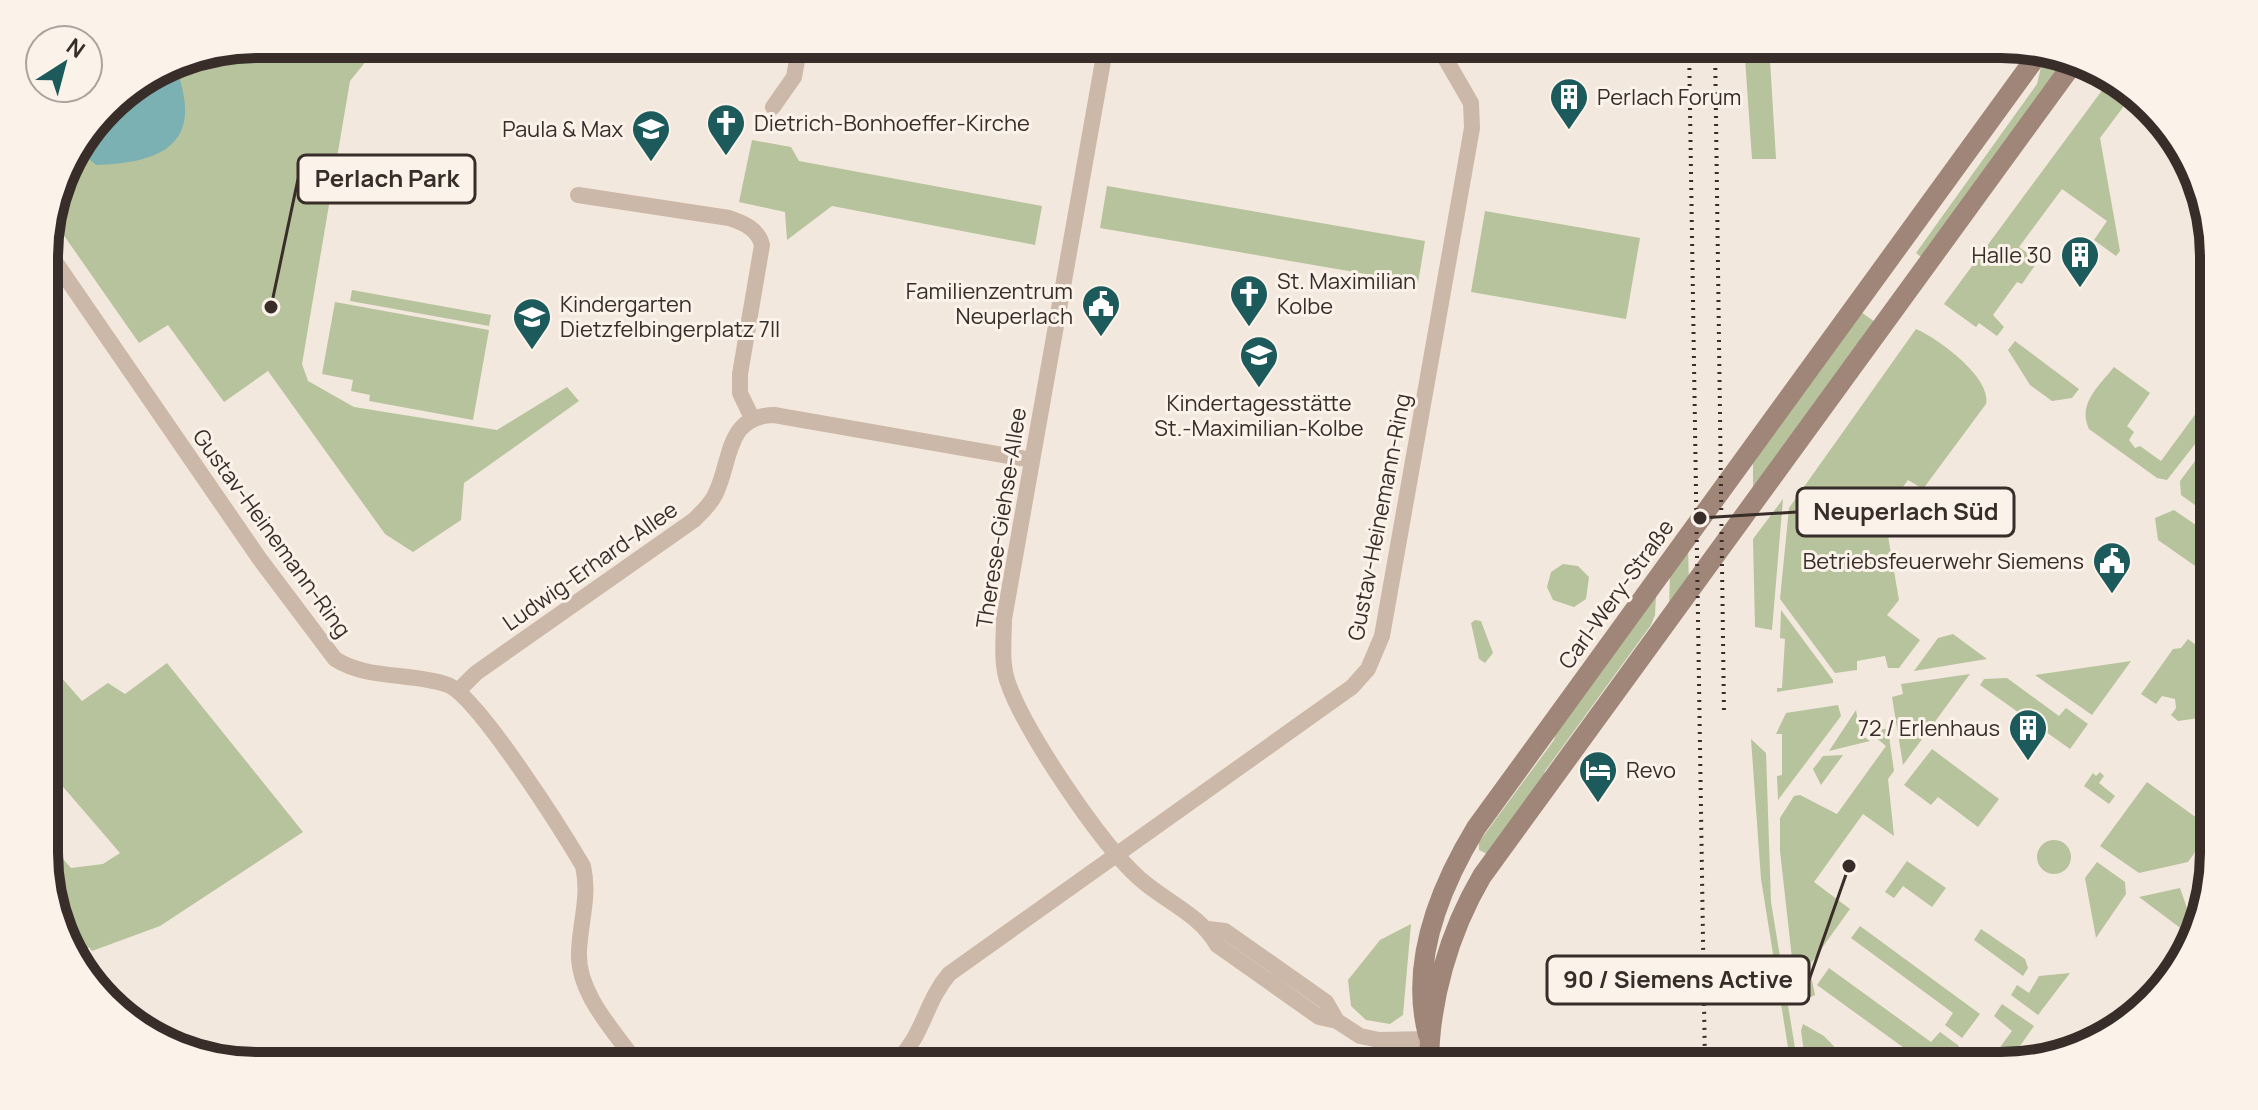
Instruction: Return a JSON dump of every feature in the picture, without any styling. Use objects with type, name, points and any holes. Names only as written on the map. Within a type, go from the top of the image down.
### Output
[{"type":"main road","name":"Carl-Wery-Straße","points":[[1429,1039],[1422,1011],[1427,944],[1440,899],[1476,828],[2033,61]]},
{"type":"main road","name":"Carl-Wery-Straße","points":[[1429,1052],[1447,955],[1482,876],[2068,70]]},
{"type":"street","points":[[773,107],[794,77],[797,58]]},
{"type":"street","name":"Therese-Giehse-Allee","points":[[1104,58],[1004,619],[1006,677],[1023,717],[1118,855],[1139,878],[1208,929],[1217,945],[1319,1017],[1337,1021],[1360,1036],[1379,1040],[1429,1039]]},
{"type":"street","name":"Gustav-Heinemann-Ring","points":[[908,1052],[934,994],[949,974],[1352,687],[1375,654],[1382,636],[1401,533],[1472,128],[1471,103],[1445,58]]},
{"type":"street","points":[[578,195],[729,218],[753,230],[762,245],[740,374],[740,393],[752,418],[774,415],[1032,460]]},
{"type":"street","name":"Gustav-Heinemann-Ring","points":[[58,266],[259,558],[335,659],[353,669],[440,683],[458,691]]},
{"type":"street","name":"Ludwig-Erhard-Allee","points":[[458,691],[476,673],[694,520],[714,497],[731,445],[740,428],[752,418]]},
{"type":"street","points":[[458,691],[499,742],[583,866],[588,888],[578,954],[581,977],[630,1052]]},
{"type":"street","points":[[1457,861],[1482,876]]},
{"type":"green space","points":[[257,58],[370,58],[350,81],[302,364],[308,381],[354,407],[497,430],[567,387],[579,401],[464,483],[461,520],[413,552],[385,534],[268,371],[224,402],[168,325],[139,343],[60,230],[73,181],[85,157],[107,126],[146,92],[181,73],[205,65]]},
{"type":"green space","points":[[1745,58],[1770,58],[1776,159],[1752,159]]},
{"type":"green space","points":[[2042,63],[2064,69],[1925,260],[1916,253],[2037,84]]},
{"type":"green space","points":[[2104,88],[2112,92],[2124,106],[2100,138],[2120,251],[2116,256],[2094,240],[2107,221],[2062,189],[2019,247],[2038,261],[2022,284],[2017,282],[1993,315],[2004,327],[1997,336],[1979,323],[1976,327],[1944,304]]},
{"type":"green space","points":[[752,140],[791,147],[799,161],[1042,206],[1035,245],[832,206],[787,240],[785,212],[739,202]]},
{"type":"green space","points":[[1107,186],[1425,241],[1418,283],[1100,228]]},
{"type":"green space","points":[[1485,211],[1640,238],[1626,319],[1471,292]]},
{"type":"green space","points":[[352,290],[491,315],[489,326],[350,301]]},
{"type":"green space","points":[[335,302],[489,330],[473,420],[369,401],[370,395],[351,391],[353,380],[322,374]]},
{"type":"green space","points":[[1858,310],[1878,324],[1753,495],[1753,455]]},
{"type":"green space","points":[[1916,329],[1950,350],[1973,371],[1986,394],[1986,404],[1923,489],[1908,480],[1874,526],[1888,536],[1899,600],[1887,615],[1920,640],[1899,668],[1888,668],[1885,656],[1857,661],[1857,670],[1835,673],[1780,599],[1789,508]]},
{"type":"green space","points":[[2015,341],[2079,389],[2072,398],[2052,401],[2030,385],[2008,350]]},
{"type":"green space","points":[[2114,367],[2150,393],[2127,426],[2134,432],[2129,440],[2135,448],[2140,446],[2161,461],[2200,408],[2200,438],[2167,480],[2157,478],[2089,429],[2086,411],[2096,388]]},
{"type":"green space","points":[[2200,454],[2200,509],[2181,495],[2180,481]]},
{"type":"green space","points":[[1783,499],[1772,630],[1755,627],[1753,539]]},
{"type":"green space","points":[[2174,510],[2200,528],[2198,568],[2158,540],[2155,518]]},
{"type":"green space","points":[[1688,546],[1689,585],[1669,608],[1670,571]]},
{"type":"green space","points":[[1563,564],[1578,566],[1589,577],[1586,599],[1574,607],[1553,600],[1547,587],[1551,572]]},
{"type":"green space","points":[[1656,595],[1651,625],[1545,771],[1541,784],[1487,854],[1479,850],[1479,842],[1554,740],[1558,725]]},
{"type":"green space","points":[[1781,610],[1833,683],[1777,692],[1777,688],[1782,688],[1785,639],[1780,638]]},
{"type":"green space","points":[[1481,621],[1493,653],[1485,663],[1479,659],[1471,623]]},
{"type":"green space","points":[[1953,634],[1987,659],[1914,671],[1938,638]]},
{"type":"green space","points":[[2188,639],[2200,648],[2200,717],[2178,721],[2171,715],[2176,708],[2175,699],[2162,696],[2156,704],[2141,694],[2173,649],[2181,648]]},
{"type":"green space","points":[[2131,661],[2092,715],[2035,675]]},
{"type":"green space","points":[[167,663],[303,832],[160,926],[92,951],[89,947],[84,951],[65,905],[58,853],[71,868],[103,864],[120,853],[58,781],[58,674],[82,701],[108,683],[125,694]]},
{"type":"green space","points":[[1970,674],[1903,765],[1892,697],[1903,694],[1901,684]]},
{"type":"green space","points":[[2007,678],[2059,716],[2066,708],[2088,724],[2070,749],[1980,685],[1984,679]]},
{"type":"green space","points":[[1838,705],[1841,716],[1778,800],[1777,776],[1782,775],[1782,734],[1776,734],[1786,713]]},
{"type":"green space","points":[[1856,710],[1860,734],[1870,741],[1829,751]]},
{"type":"green space","points":[[1879,729],[1888,729],[1894,771],[1888,779],[1894,836],[1863,814],[1814,882],[1850,909],[1809,966],[1815,995],[1800,1002],[1796,994],[1780,851],[1780,818],[1794,796],[1800,795],[1837,814],[1886,746],[1874,736]]},
{"type":"green space","points":[[1751,739],[1766,753],[1771,902],[1796,1052],[1789,1052],[1761,879]]},
{"type":"green space","points":[[1932,749],[1999,799],[1978,827],[1938,797],[1931,805],[1904,785]]},
{"type":"green space","points":[[1843,755],[1821,785],[1813,769],[1823,756]]},
{"type":"green space","points":[[2100,772],[2104,776],[2099,783],[2115,796],[2109,804],[2084,786],[2093,773],[2096,776]]},
{"type":"green space","points":[[2147,782],[2200,820],[2200,846],[2188,862],[2139,873],[2100,846]]},
{"type":"green space","points":[[2054,840],[2066,845],[2071,857],[2066,869],[2054,874],[2042,869],[2037,857],[2042,845]]},
{"type":"green space","points":[[1907,861],[1946,888],[1932,907],[1903,886],[1894,898],[1885,892]]},
{"type":"green space","points":[[2097,862],[2125,882],[2126,894],[2096,938],[2085,878]]},
{"type":"green space","points":[[2180,888],[2190,915],[2183,930],[2139,897]]},
{"type":"green space","points":[[1411,924],[1403,1015],[1390,1024],[1366,1020],[1351,1006],[1348,980],[1380,940]]},
{"type":"green space","points":[[1860,926],[1980,1014],[1962,1038],[1945,1025],[1953,1013],[1851,938]]},
{"type":"green space","points":[[1981,929],[2025,959],[2028,968],[2023,976],[1974,940]]},
{"type":"green space","points":[[1829,968],[1931,1042],[1940,1032],[1959,1046],[1955,1052],[1910,1052],[1817,985]]},
{"type":"green space","points":[[2070,973],[2038,1015],[2011,995],[2017,985],[2029,993],[2039,976]]},
{"type":"green space","points":[[2002,1004],[2034,1026],[2016,1052],[1996,1052],[2012,1031],[1994,1016]]},
{"type":"green space","points":[[1803,1024],[1824,1036],[1839,1052],[1804,1052]]},
{"type":"water","points":[[179,74],[185,107],[183,125],[177,139],[152,156],[96,165],[86,156],[116,116],[146,92]]},
{"type":"railway","points":[[1689,58],[1705,1052]]},
{"type":"railway","points":[[1715,58],[1724,713]]},
{"type":"place","name":"Perlach Forum","points":[[1569,131]]},
{"type":"place","name":"Dietrich-Bonhoeffer-Kirche","points":[[726,157]]},
{"type":"place","name":"Paula & Max","points":[[651,163]]},
{"type":"place","name":"Halle 30","points":[[2080,289]]},
{"type":"place","name":"Perlach Park","points":[[271,307]]},
{"type":"place","name":"St. Maximilian Kolbe","points":[[1249,328]]},
{"type":"place","name":"Familienzentrum Neuperlach","points":[[1101,338]]},
{"type":"place","name":"Kindergarten Dietzfelbingerplatz 7II","points":[[532,351]]},
{"type":"place","name":"Kindertagesstätte St.-Maximilian-Kolbe","points":[[1259,389]]},
{"type":"place","name":"Neuperlach Süd","points":[[1700,518]]},
{"type":"place","name":"Betriebsfeuerwehr Siemens","points":[[2112,595]]},
{"type":"place","name":"72 / Erlenhaus","points":[[2028,762]]},
{"type":"place","name":"Revo","points":[[1598,804]]},
{"type":"place","name":"90 / Siemens Active","points":[[1849,866]]}]
